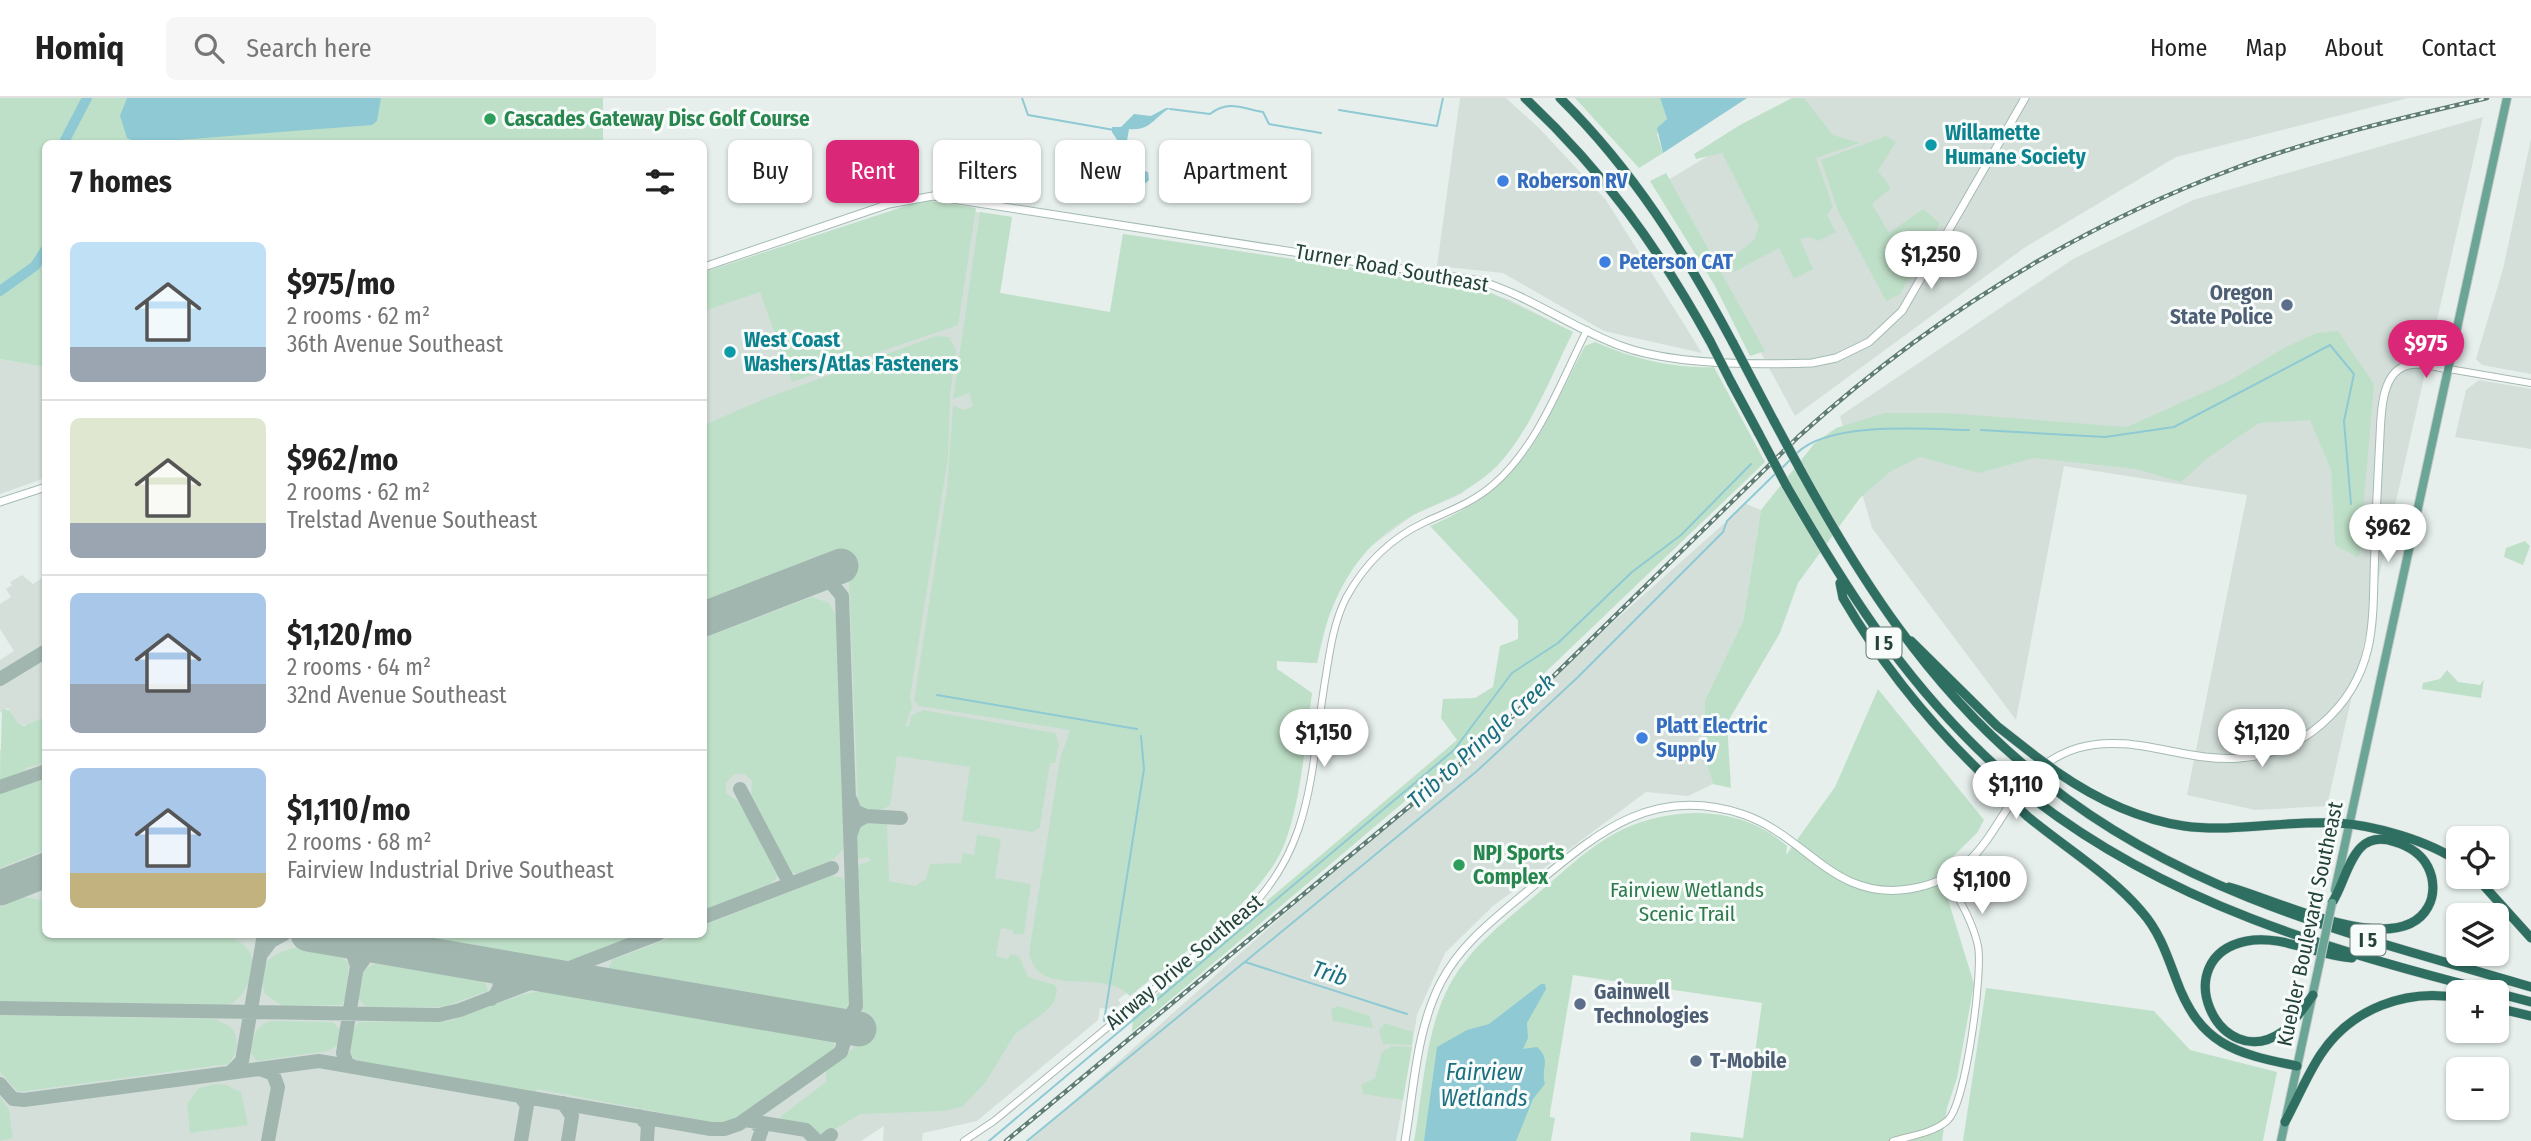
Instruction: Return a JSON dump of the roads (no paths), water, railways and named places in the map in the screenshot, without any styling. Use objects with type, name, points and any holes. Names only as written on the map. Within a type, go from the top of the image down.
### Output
[{"type":"highway","name":"I 5","points":[[1525,98],[1576,147],[1625,205],[1670,271],[1786,485],[1839,578],[1874,631],[1931,703],[2010,779],[2031,797],[2106,849],[2185,892],[2255,922],[2449,980]]},
{"type":"highway","name":"I 5","points":[[1560,98],[1602,141],[1654,207],[1685,255],[1847,552],[1904,636],[1958,702],[2024,765],[2103,824],[2210,882],[2295,917],[2531,987]]},
{"type":"highway","name":"I 5","points":[[1839,578],[1843,598],[1899,684],[1940,733],[2027,816],[2141,910],[2161,943],[2185,1001],[2207,1034],[2232,1050],[2297,1066]]},
{"type":"highway","points":[[1904,636],[1922,649],[1997,726],[2057,772],[2115,806],[2185,826],[2239,828],[2350,824],[2424,844],[2446,855]]},
{"type":"highway","points":[[2210,882],[2326,919],[2385,930],[2404,928],[2420,918],[2431,899],[2432,877],[2425,861],[2411,848],[2389,840],[2373,839],[2362,843],[2354,853],[2344,883],[2332,903]]},
{"type":"highway","points":[[2487,889],[2531,938]]},
{"type":"highway","points":[[2313,995],[2284,1030],[2264,1040],[2252,1040],[2229,1034],[2220,1026],[2207,1007],[2205,987],[2211,965],[2219,955],[2246,941],[2265,940],[2348,958],[2370,958]]},
{"type":"highway","points":[[2285,1122],[2321,1054],[2354,1020],[2378,1006],[2413,996],[2446,997]]},
{"type":"highway","name":"I 5","points":[[2509,996],[2531,1002]]},
{"type":"highway","points":[[2509,1011],[2531,1016]]},
{"type":"main road","name":"Turner Road Southeast","points":[[707,266],[889,204],[933,196],[1464,278],[1515,294],[1633,350],[1687,359],[1812,363],[1858,348],[1879,335],[1902,312],[2025,98]]},
{"type":"main road","name":"Kuebler Boulevard Southeast","points":[[2281,1141],[2507,98]]},
{"type":"main road","points":[[1405,1141],[1428,1012],[1453,962],[1482,929],[1594,837],[1615,823],[1668,807],[1718,808],[1745,815],[1772,827],[1829,872],[1857,885],[1901,890],[1947,878],[1972,860],[1986,845],[2017,792],[2033,773],[2052,759],[2079,748],[2116,743],[2239,758],[2280,749],[2321,726],[2351,691],[2367,650],[2372,614],[2382,412],[2389,381],[2400,368],[2414,364],[2449,369]]},
{"type":"main road","points":[[0,502],[42,488]]},
{"type":"street","name":"Airway Drive Southeast","points":[[964,1141],[994,1121],[1199,952],[1272,886],[1289,859],[1300,828],[1331,644],[1339,614],[1351,589],[1373,561],[1397,538],[1472,500],[1512,466],[1531,438],[1587,330]]},
{"type":"street","points":[[2449,369],[2531,383]]},
{"type":"street","points":[[1893,1141],[1936,1128],[1954,1113],[1961,1092],[1980,966],[1972,926],[1947,878]]},
{"type":"water","points":[[127,98],[381,98],[377,121],[372,125],[178,140],[132,140],[127,138],[120,116]]},
{"type":"water","points":[[1660,98],[1747,98],[1663,153],[1657,128],[1667,119]]},
{"type":"water","points":[[1170,108],[1147,126],[1129,129],[1127,140],[1117,140],[1112,132],[1112,127],[1121,127],[1134,114],[1151,116]]},
{"type":"water","points":[[1145,171],[1148,172],[1149,180],[1146,183]]},
{"type":"water","name":"Fairview Wetlands","points":[[1541,984],[1545,984],[1546,989],[1527,1023],[1528,1038],[1523,1049],[1537,1047],[1544,1056],[1545,1084],[1533,1099],[1516,1141],[1424,1141],[1437,1047],[1467,1030],[1489,1024]]},
{"type":"waterway","points":[[65,140],[87,98]]},
{"type":"waterway","points":[[1022,98],[1028,115],[1114,130]]},
{"type":"waterway","points":[[1339,110],[1437,126],[1443,98]]},
{"type":"waterway","points":[[1170,109],[1210,114],[1223,107],[1241,107],[1263,112],[1269,124],[1321,133]]},
{"type":"waterway","points":[[0,291],[35,266],[42,255]]},
{"type":"waterway","name":"Trib to Pringle Creek","points":[[1981,430],[2105,437],[2174,427],[2330,345],[2354,374],[2344,421],[2351,504]]},
{"type":"waterway","name":"Trib to Pringle Creek","points":[[1797,453],[1812,443],[1854,431],[1904,428],[1969,430]]},
{"type":"waterway","name":"Trib to Pringle Creek","points":[[1782,468],[1790,460]]},
{"type":"waterway","points":[[989,1141],[1454,750],[1512,673],[1558,643],[1632,572],[1681,535],[1751,464]]},
{"type":"waterway","name":"Trib to Pringle Creek","points":[[1027,1141],[1477,771],[1578,677],[1723,532],[1727,521],[1775,474]]},
{"type":"waterway","points":[[937,695],[1137,729]]},
{"type":"waterway","points":[[1104,1021],[1144,769],[1141,736]]},
{"type":"waterway","name":"Trib","points":[[1245,962],[1407,1014]]},
{"type":"railway","points":[[1006,1141],[1481,747],[1798,437],[1897,355],[1949,317],[2058,250],[2173,193],[2233,169],[2327,138],[2487,98]]},
{"type":"place","name":"Cascades Gateway Disc Golf Course","points":[[490,119]]},
{"type":"place","name":"Willamette Humane Society","points":[[1931,145]]},
{"type":"place","name":"Roberson RV","points":[[1503,181]]},
{"type":"place","name":"Peterson CAT","points":[[1605,262]]},
{"type":"place","name":"Oregon State Police","points":[[2287,305]]},
{"type":"place","name":"West Coast Washers/Atlas Fasteners","points":[[730,352]]},
{"type":"place","name":"Platt Electric Supply","points":[[1642,738]]},
{"type":"place","name":"NPJ Sports Complex","points":[[1459,865]]},
{"type":"place","name":"Gainwell Technologies","points":[[1580,1004]]},
{"type":"place","name":"T-Mobile","points":[[1696,1061]]},
{"type":"park label","name":"Fairview Wetlands Scenic Trail","points":[[1687,902]]}]
